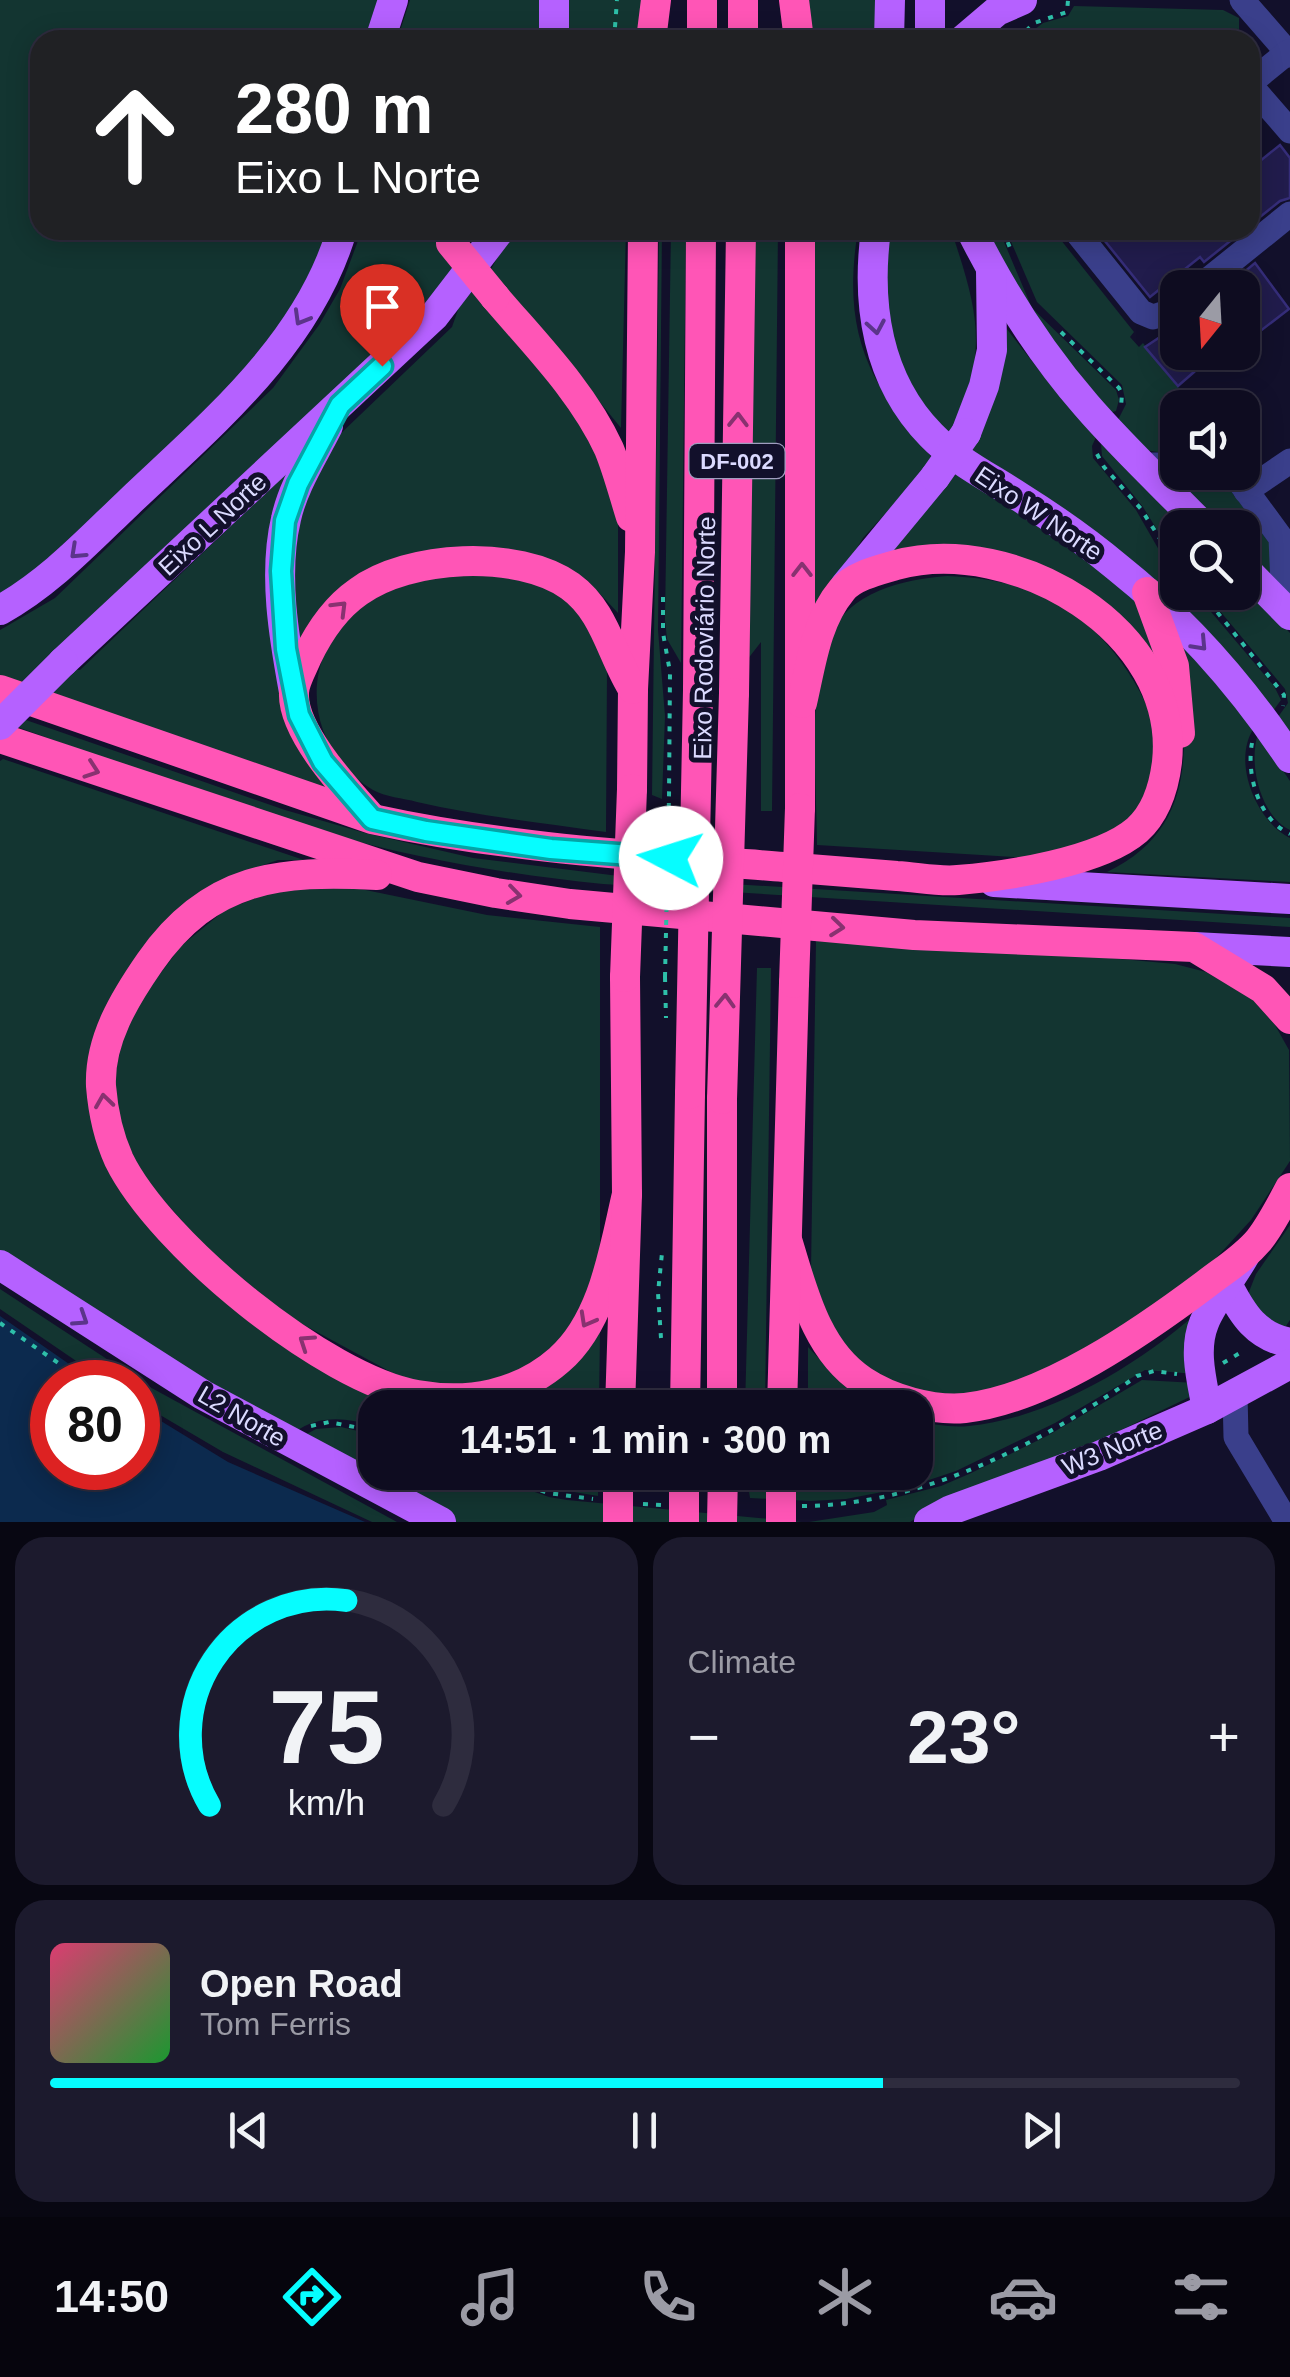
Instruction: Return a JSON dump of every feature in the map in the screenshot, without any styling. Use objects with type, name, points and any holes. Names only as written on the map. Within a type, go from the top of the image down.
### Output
[{"type":"highway","points":[[652,30],[656,0]]},
{"type":"highway","points":[[702,0],[702,30]]},
{"type":"highway","points":[[743,0],[743,30]]},
{"type":"highway","points":[[794,0],[798,30]]},
{"type":"highway","points":[[448,240],[570,386],[608,448],[640,552]]},
{"type":"highway","points":[[621,1390],[627,1194],[625,976],[632,688],[640,552],[642,240]]},
{"type":"highway","name":"Eixo Rodoviário Norte","points":[[685,1390],[698,690],[701,240]]},
{"type":"highway","name":"Eixo Rodoviário Norte","points":[[722,1390],[722,1098],[734,693],[740,240]]},
{"type":"highway","points":[[783,1390],[802,702],[800,240]]},
{"type":"highway","points":[[802,702],[826,612],[845,586],[905,563],[963,559],[1002,565],[1063,590],[1095,612],[1126,642],[1142,664],[1158,700],[1167,732],[1165,780]]},
{"type":"highway","points":[[372,819],[323,762],[299,715],[294,692],[316,638],[358,591],[399,571],[465,562],[512,565],[543,572],[568,584],[598,616],[632,688]]},
{"type":"highway","points":[[0,690],[372,819],[426,831],[551,849],[955,880],[1079,860],[1114,846],[1138,829],[1146,818],[1178,750],[1179,694],[1167,642],[1147,592]]},
{"type":"highway","points":[[0,738],[418,877]]},
{"type":"highway","points":[[627,1194],[601,1293],[586,1325],[562,1358],[538,1376],[491,1396],[439,1398],[413,1394],[364,1377],[308,1344],[205,1265],[174,1235],[120,1161],[103,1104],[105,1053],[128,994],[183,922],[222,895],[272,876],[321,872],[418,877],[570,904],[914,935],[1194,947],[1263,989],[1290,1019]]},
{"type":"highway","points":[[788,1243],[807,1304],[830,1348],[846,1366],[878,1390],[946,1408],[989,1404],[1076,1367],[1146,1330],[1244,1255],[1260,1238],[1290,1188]]},
{"type":"highway","points":[[722,1522],[723,1490]]},
{"type":"main road","points":[[383,30],[393,0]]},
{"type":"main road","points":[[554,0],[554,30]]},
{"type":"main road","points":[[890,0],[890,30]]},
{"type":"main road","points":[[930,0],[930,30]]},
{"type":"main road","points":[[975,30],[997,11],[1022,0]]},
{"type":"main road","points":[[0,610],[60,568],[230,406],[294,331],[325,276],[338,240]]},
{"type":"main road","name":"Eixo L Norte","points":[[0,725],[434,316],[492,240]]},
{"type":"main road","name":"Eixo W Norte","points":[[874,240],[874,310],[880,350],[899,395],[931,435],[960,460],[1052,518],[1147,592],[1221,666],[1290,758]]},
{"type":"main road","points":[[980,240],[1004,267],[1056,369],[1188,510]]},
{"type":"main road","points":[[845,586],[966,433],[984,386],[1004,267]]},
{"type":"main road","points":[[294,692],[286,649],[281,571],[285,521],[298,484],[340,405]]},
{"type":"main road","points":[[1260,584],[1287,612]]},
{"type":"main road","points":[[955,880],[1290,899]]},
{"type":"main road","points":[[1194,947],[1290,952]]},
{"type":"main road","points":[[1207,1409],[1198,1355],[1204,1320],[1244,1255]]},
{"type":"main road","name":"L2 Norte","points":[[0,1265],[204,1394],[441,1522]]},
{"type":"main road","points":[[1228,1286],[1253,1328],[1286,1350]]},
{"type":"main road","name":"W3 Norte","points":[[929,1522],[1207,1409],[1235,1394],[1286,1350]]},
{"type":"street","points":[[1242,0],[1289,54],[1260,76]]},
{"type":"street","points":[[1260,96],[1290,131]]},
{"type":"street","points":[[1260,238],[1290,214]]},
{"type":"street","points":[[1084,240],[1142,312],[1153,317],[1160,313]]},
{"type":"street","points":[[1220,270],[1258,240]]},
{"type":"street","points":[[1260,473],[1290,461]]},
{"type":"street","points":[[1144,465],[1160,465]]},
{"type":"street","points":[[1244,490],[1282,538],[1287,555],[1287,612]]},
{"type":"street","points":[[1235,1394],[1236,1436]]},
{"type":"street","points":[[1207,1409],[1222,1428],[1236,1436],[1287,1518]]},
{"type":"path","points":[[615,30],[617,0]]},
{"type":"path","points":[[1028,30],[1067,12],[1068,0]]},
{"type":"path","points":[[1003,240],[1004,267]]},
{"type":"path","points":[[1054,325],[1119,388],[1123,400],[1119,412]]},
{"type":"path","points":[[1097,446],[1096,454],[1104,467],[1160,540]]},
{"type":"path","points":[[663,598],[670,672],[666,977]]},
{"type":"path","points":[[1215,610],[1284,696],[1276,714]]},
{"type":"path","points":[[1256,734],[1250,760],[1259,797],[1271,821],[1290,834]]},
{"type":"path","points":[[0,1323],[54,1360]]},
{"type":"path","points":[[784,1514],[946,1480],[1020,1446],[1146,1372],[1201,1376],[1240,1352],[1286,1350]]},
{"type":"path","points":[[299,1434],[329,1422],[358,1428]]},
{"type":"path","points":[[540,1490],[621,1500],[678,1514]]},
{"type":"green space","points":[[0,0],[381,0],[373,30],[30,30],[30,240],[330,240],[314,279],[248,374],[0,602]]},
{"type":"green space","points":[[410,0],[541,0],[540,30],[400,30]]},
{"type":"green space","points":[[568,0],[642,0],[638,30],[567,30]]},
{"type":"green space","points":[[805,0],[878,0],[877,30],[809,30]]},
{"type":"green space","points":[[1074,6],[1223,10],[1239,18],[1239,30],[1034,30],[1043,23],[1068,16]]},
{"type":"green space","points":[[358,240],[434,240],[455,264],[447,285],[53,666],[80,670],[298,462],[277,580],[331,790],[0,676],[0,630],[55,598],[273,388],[340,289]]},
{"type":"green space","points":[[507,240],[626,240],[621,428],[504,285],[579,412],[618,512],[618,613],[587,580],[555,561],[439,549],[300,649],[291,560],[296,505],[336,438],[452,327],[459,307],[491,269]]},
{"type":"green space","points":[[659,240],[662,240],[658,630],[665,716],[662,799],[652,795]]},
{"type":"green space","points":[[671,240],[686,240],[681,663],[667,639]]},
{"type":"green space","points":[[752,240],[778,240],[772,811],[761,811],[761,642],[747,660]]},
{"type":"green space","points":[[813,240],[857,240],[854,299],[865,356],[892,407],[934,460],[863,538],[807,631]]},
{"type":"green space","points":[[885,240],[954,240],[976,333],[971,380],[951,436],[926,412],[901,373],[879,279]]},
{"type":"green space","points":[[987,240],[1003,240],[1032,308],[1116,390],[1116,411],[1109,413],[1071,372],[1021,305]]},
{"type":"green space","points":[[1010,240],[1061,240],[1134,332],[1130,337],[1139,347],[1143,343],[1160,370],[1164,370],[1180,390],[1160,390],[1160,452],[1144,450],[1118,420],[1126,404],[1122,385],[1037,302]]},
{"type":"green space","points":[[1003,324],[1049,383],[1097,435],[1092,446],[1093,458],[1136,510],[1160,551],[1160,610],[1209,610],[1274,686],[1281,700],[1273,711],[971,449]]},
{"type":"green space","points":[[1101,444],[1169,510],[1160,510],[1160,534],[1143,507],[1102,456]]},
{"type":"green space","points":[[957,473],[1065,543],[1133,598],[1166,672],[1080,586],[876,564]]},
{"type":"green space","points":[[1185,490],[1230,490],[1245,510],[1205,510]]},
{"type":"green space","points":[[1260,530],[1270,544],[1276,582],[1260,566]]},
{"type":"green space","points":[[481,571],[543,583],[588,616],[607,671],[606,832],[464,811],[383,794],[351,773],[322,728],[318,678],[325,653],[338,630],[358,610],[401,587]]},
{"type":"green space","points":[[947,576],[1009,584],[1061,605],[1084,621],[1123,664],[1149,712],[1159,757],[1152,787],[1118,837],[1030,858],[817,845],[816,710],[822,658],[829,637],[849,609],[863,599],[913,580]]},
{"type":"green space","points":[[1260,602],[1290,633],[1290,737],[1278,717],[1288,703],[1285,689],[1219,610],[1260,610]]},
{"type":"green space","points":[[1176,637],[1254,728],[1245,757],[1247,774],[1267,819],[1290,838],[1290,882],[1107,872],[1139,852],[1161,828],[1175,801],[1184,739]]},
{"type":"green space","points":[[0,711],[285,810],[473,858],[635,878],[1290,918],[1290,927],[603,884],[500,871],[365,844],[248,809],[0,721]]},
{"type":"green space","points":[[1258,734],[1290,781],[1290,830],[1271,813],[1259,788],[1255,759]]},
{"type":"green space","points":[[0,761],[304,860],[278,860],[231,876],[97,1032],[138,1209],[388,1390],[358,1390],[358,1422],[314,1422],[295,1432],[0,1250]]},
{"type":"green space","points":[[346,886],[487,915],[600,927],[600,1256],[570,1334],[508,1379],[451,1389],[402,1378],[291,1318],[210,1252],[151,1186],[130,1153],[121,1129],[114,1077],[126,1027],[139,1002],[181,946],[225,910],[279,889]]},
{"type":"green space","points":[[816,941],[1175,964],[1206,972],[1252,999],[1275,1025],[1289,1050],[1290,1161],[1251,1220],[1196,1280],[1029,1383],[938,1400],[933,1398],[933,1390],[914,1390],[872,1372],[837,1339],[811,1271]]},
{"type":"green space","points":[[757,968],[771,968],[765,1390],[745,1390]]},
{"type":"green space","points":[[1290,1225],[1290,1320],[1282,1332],[1245,1302],[1256,1274]]},
{"type":"green space","points":[[0,1289],[108,1360],[75,1360],[0,1309]]},
{"type":"green space","points":[[1206,1305],[1196,1374],[1145,1370],[1055,1423],[933,1479],[933,1424],[969,1426],[1033,1412],[1096,1384],[1182,1326]]},
{"type":"green space","points":[[600,1332],[599,1390],[539,1390],[558,1378]]},
{"type":"green space","points":[[808,1347],[849,1390],[808,1390]]},
{"type":"green space","points":[[1142,1380],[1196,1383],[1198,1393],[1069,1455],[948,1498],[910,1522],[809,1522],[874,1512],[887,1505],[886,1500],[933,1490],[1047,1436]]},
{"type":"green space","points":[[160,1393],[397,1522],[372,1522],[223,1452],[160,1415]]},
{"type":"green space","points":[[341,1427],[358,1431],[358,1470],[303,1436],[316,1429]]},
{"type":"green space","points":[[391,1490],[529,1490],[567,1500],[802,1522],[443,1522]]},
{"type":"green space","points":[[562,1490],[598,1490],[598,1496]]},
{"type":"green space","points":[[749,1490],[892,1490],[811,1501],[750,1498]]},
{"type":"water","points":[[0,1316],[63,1360],[30,1360],[30,1490],[160,1490],[160,1420],[228,1462],[365,1522],[0,1522]]},
{"type":"building","points":[[1280,145],[1290,158],[1290,198],[1260,217],[1260,161]]},
{"type":"building","points":[[1104,240],[1232,240],[1204,262],[1200,257],[1184,270],[1160,270],[1160,289],[1150,297]]},
{"type":"building","points":[[1255,263],[1289,309],[1260,331],[1260,270],[1247,270]]},
{"type":"building","points":[[1160,337],[1160,365],[1145,347]]},
{"type":"building","points":[[1164,370],[1192,370],[1194,372],[1178,386]]},
{"type":"route","points":[[382,366],[340,405],[298,484],[285,521],[281,571],[286,649],[299,715],[323,762],[372,819],[551,849],[671,858]]}]
